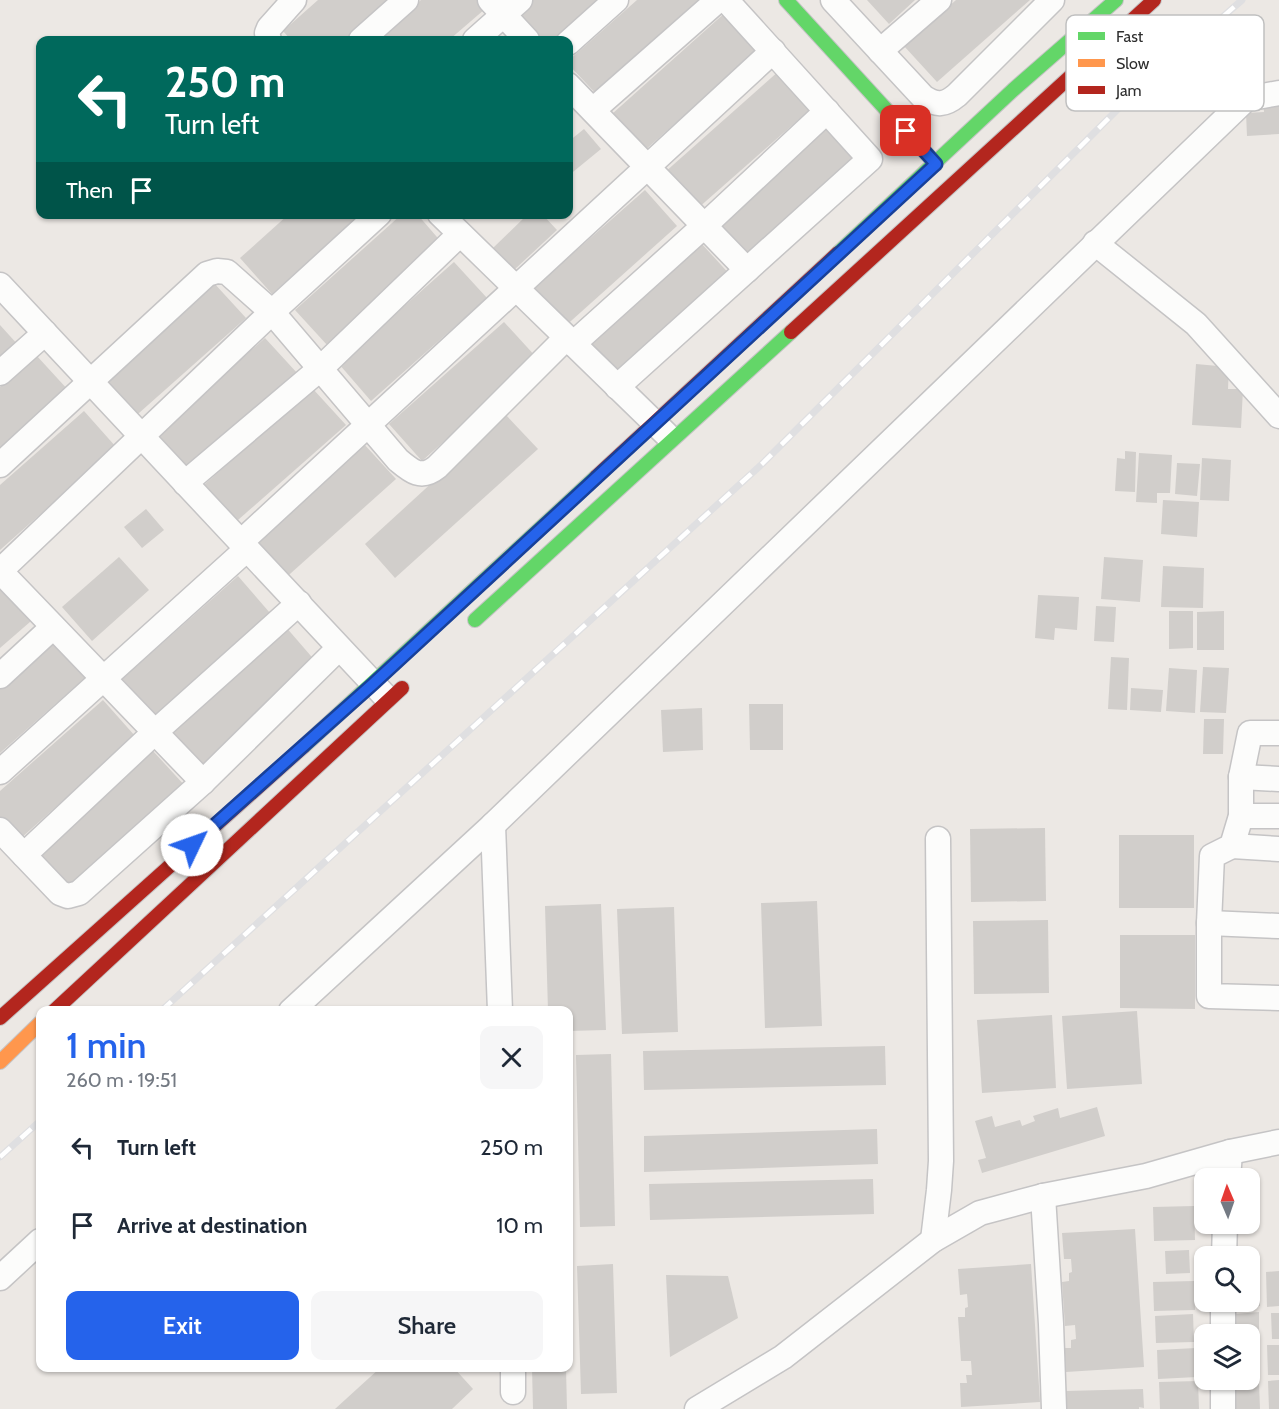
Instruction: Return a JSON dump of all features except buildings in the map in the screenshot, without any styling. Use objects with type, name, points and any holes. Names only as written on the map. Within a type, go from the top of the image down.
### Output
[{"type":"street","points":[[268,36],[269,28],[294,0]]},
{"type":"street","points":[[366,36],[406,0]]},
{"type":"street","points":[[573,39],[616,0]]},
{"type":"street","points":[[592,110],[718,0]]},
{"type":"street","points":[[617,387],[870,159],[726,0]]},
{"type":"street","points":[[786,0],[936,164]]},
{"type":"street","points":[[832,0],[923,97],[934,104],[947,103],[957,95],[1052,0]]},
{"type":"street","points":[[880,51],[939,0]]},
{"type":"street","points":[[1099,15],[1116,0]]},
{"type":"street","points":[[1138,15],[1154,0]]},
{"type":"street","points":[[479,36],[504,5],[524,36]]},
{"type":"street","points":[[59,1006],[655,423],[1013,90],[1066,44]]},
{"type":"street","points":[[0,772],[244,545],[367,424],[773,51]]},
{"type":"street","points":[[467,628],[1066,80]]},
{"type":"street","points":[[573,90],[747,270]]},
{"type":"street","points":[[1264,96],[1279,93]]},
{"type":"street","points":[[0,465],[207,274],[217,271],[227,272],[272,312],[406,467],[423,474],[430,473],[570,341],[704,226],[827,111]]},
{"type":"street","points":[[296,1006],[493,825],[1233,111]]},
{"type":"street","points":[[203,782],[0,571],[272,312],[374,219]]},
{"type":"street","points":[[445,219],[673,440]]},
{"type":"street","points":[[185,483],[321,368],[460,234]]},
{"type":"street","points":[[1095,243],[1196,324],[1279,416]]},
{"type":"street","points":[[0,285],[89,383],[142,436],[381,692]]},
{"type":"street","points":[[0,373],[45,333]]},
{"type":"street","points":[[24,855],[155,732],[298,603]]},
{"type":"street","points":[[0,676],[53,627]]},
{"type":"street","points":[[0,830],[60,893],[74,896],[203,782],[339,648]]},
{"type":"street","points":[[0,1018],[381,692],[415,676]]},
{"type":"street","points":[[1232,846],[1240,816],[1241,777],[1250,733],[1279,733]]},
{"type":"street","points":[[1241,777],[1279,779]]},
{"type":"street","points":[[1240,816],[1279,816]]},
{"type":"street","points":[[493,825],[500,1006]]},
{"type":"street","points":[[933,1240],[940,1161],[938,839]]},
{"type":"street","points":[[1279,849],[1232,846],[1212,856],[1209,923],[1209,996],[1279,998]]},
{"type":"street","points":[[1209,923],[1279,926]]},
{"type":"street","points":[[0,1062],[36,1027]]},
{"type":"street","points":[[697,1409],[802,1343],[933,1240],[980,1213],[1043,1196],[1146,1176],[1230,1152],[1279,1142]]},
{"type":"street","points":[[1229,1168],[1230,1152]]},
{"type":"street","points":[[1043,1196],[1054,1409]]},
{"type":"street","points":[[0,1278],[36,1245]]},
{"type":"street","points":[[513,1372],[513,1392]]},
{"type":"street","points":[[1223,1390],[1223,1409]]},
{"type":"railway","points":[[1225,15],[1242,0]]},
{"type":"railway","points":[[166,1006],[762,464],[1116,111]]},
{"type":"railway","points":[[0,1157],[36,1125]]},
{"type":"traffic: fast","points":[[786,0],[936,164]]},
{"type":"traffic: fast","points":[[1099,15],[1116,0]]},
{"type":"traffic: fast","points":[[838,253],[1066,44]]},
{"type":"traffic: fast","points":[[475,620],[791,332]]},
{"type":"traffic: fast","points":[[304,746],[596,477]]},
{"type":"traffic: slow","points":[[0,1062],[36,1027]]},
{"type":"traffic: jam","points":[[1138,15],[1154,0]]},
{"type":"traffic: jam","points":[[791,332],[1066,80]]},
{"type":"traffic: jam","points":[[596,477],[838,253]]},
{"type":"traffic: jam","points":[[59,1006],[402,688]]},
{"type":"traffic: jam","points":[[0,1018],[304,746]]},
{"type":"route","points":[[192,845],[373,684],[936,164],[906,131]]}]
